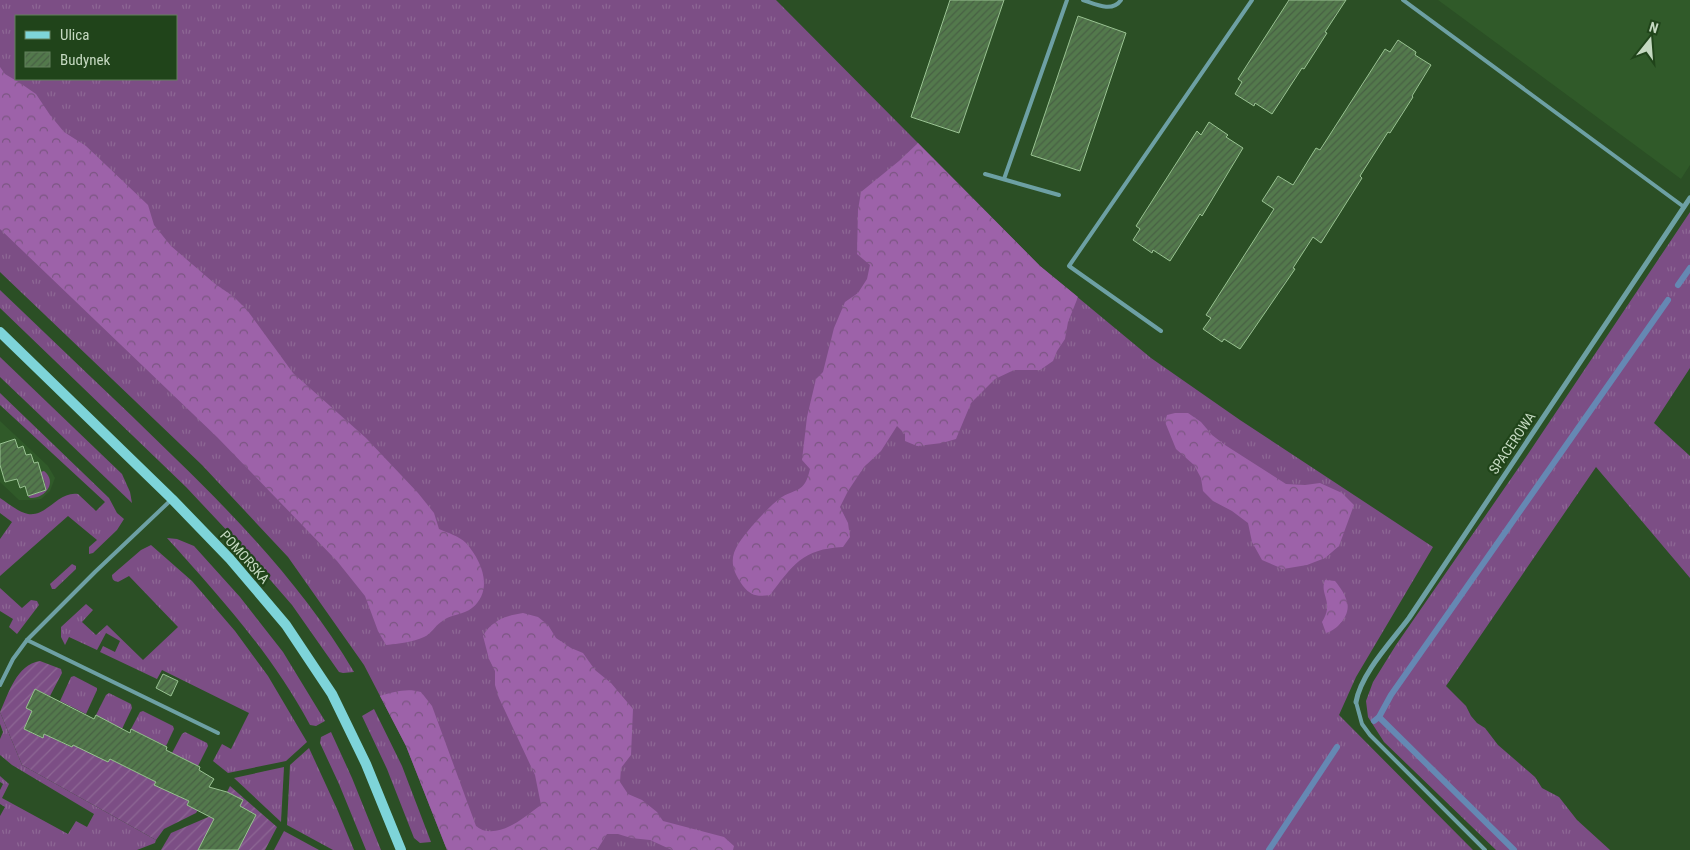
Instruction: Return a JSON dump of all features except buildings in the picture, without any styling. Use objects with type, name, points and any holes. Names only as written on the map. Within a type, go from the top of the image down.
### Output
[{"type":"main road","name":"POMORSKA","points":[[0,332],[172,499],[230,559],[286,625],[332,694],[366,764],[401,850]]},
{"type":"street","name":"SPACEROWA","points":[[1356,702],[1358,691],[1374,664],[1409,618],[1690,198]]},
{"type":"lane","points":[[1004,179],[1067,0]]},
{"type":"lane","points":[[1083,0],[1107,7],[1118,4],[1121,0]]},
{"type":"lane","points":[[1161,331],[1069,266],[1252,0]]},
{"type":"lane","points":[[1403,0],[1684,207]]},
{"type":"lane","points":[[985,174],[1059,195]]},
{"type":"lane","points":[[0,685],[13,659],[28,640],[95,572],[172,499]]},
{"type":"lane","points":[[28,640],[218,733]]},
{"type":"lane","points":[[1356,702],[1362,724],[1370,735],[1485,850]]},
{"type":"shaded area","points":[[1438,0],[1690,0],[1690,165],[1681,179]]},
{"type":"shaded area","points":[[0,421],[48,466],[55,478],[50,491],[41,499],[19,500],[0,482]]},
{"type":"green space","points":[[0,0],[776,0],[1040,266],[1151,358],[1240,420],[1433,547],[1356,677],[1339,715],[1473,850],[447,850],[406,746],[364,665],[288,557],[202,465],[0,272]]},
{"type":"green space","points":[[0,67],[5,74],[36,94],[64,132],[86,146],[148,205],[154,225],[171,246],[214,283],[234,297],[247,310],[293,373],[366,438],[418,493],[434,513],[439,529],[466,543],[481,567],[484,584],[483,593],[479,601],[472,608],[444,619],[424,637],[386,645],[378,631],[365,596],[337,561],[217,437],[0,229]]},
{"type":"green space","points":[[918,143],[1040,266],[1078,297],[1068,322],[1065,339],[1053,361],[1040,370],[1014,370],[995,379],[971,403],[956,439],[917,446],[905,441],[905,434],[897,426],[881,451],[864,467],[840,507],[848,523],[850,537],[843,547],[829,548],[808,555],[792,567],[770,595],[755,595],[743,586],[737,577],[734,569],[734,554],[740,541],[765,512],[779,499],[802,487],[808,477],[810,469],[802,460],[807,417],[816,379],[823,372],[834,328],[845,302],[858,293],[867,279],[870,265],[857,254],[858,210],[861,192]]},
{"type":"green space","points":[[1690,212],[1690,368],[1654,423],[1690,456],[1690,578],[1596,467],[1446,686],[1466,706],[1471,716],[1485,728],[1498,745],[1535,777],[1542,788],[1559,797],[1577,820],[1610,850],[1496,850],[1384,742],[1368,717],[1366,701],[1373,682],[1396,645],[1526,457]]},
{"type":"green space","points":[[0,290],[224,507],[294,586],[335,642],[354,672],[339,672],[292,605],[233,537],[186,487],[0,308]]},
{"type":"green space","points":[[0,357],[122,474],[130,492],[132,503],[0,377]]},
{"type":"green space","points":[[0,393],[109,498],[117,513],[124,519],[117,530],[93,553],[89,554],[89,547],[97,540],[68,516],[0,576],[0,539],[12,522],[0,513],[0,498],[28,514],[41,512],[64,496],[71,494],[78,494],[96,511],[105,502],[0,405]]},
{"type":"green space","points":[[1188,413],[1201,422],[1212,435],[1225,445],[1286,484],[1305,485],[1320,483],[1342,493],[1354,505],[1339,546],[1325,558],[1307,565],[1283,569],[1262,560],[1252,542],[1248,523],[1232,511],[1213,501],[1203,491],[1201,478],[1194,465],[1176,449],[1165,422],[1167,415]]},
{"type":"green space","points":[[44,471],[50,480],[48,489],[40,496],[30,498],[28,496],[46,490],[44,480],[36,473]]},
{"type":"green space","points":[[167,538],[177,539],[194,546],[240,597],[283,652],[325,721],[316,726],[310,725],[262,650],[226,604]]},
{"type":"green space","points":[[151,545],[192,581],[235,631],[268,676],[307,742],[286,761],[228,773],[213,761],[222,744],[231,749],[249,713],[162,670],[157,679],[100,652],[103,646],[115,652],[120,641],[106,633],[97,650],[69,637],[65,645],[61,637],[61,627],[86,604],[93,610],[82,622],[96,635],[107,625],[143,660],[178,627],[129,576],[118,582],[112,578],[112,575],[141,550]]},
{"type":"green space","points":[[72,564],[76,566],[76,569],[55,589],[52,589],[50,584]]},
{"type":"green space","points":[[1325,580],[1335,581],[1344,593],[1348,607],[1339,625],[1326,633],[1322,622],[1327,609],[1324,590]]},
{"type":"green space","points":[[0,588],[22,608],[31,600],[37,601],[39,605],[17,634],[9,627],[13,619],[0,611]]},
{"type":"green space","points":[[523,613],[538,617],[548,625],[556,638],[583,653],[595,670],[611,683],[633,709],[631,755],[621,768],[620,782],[628,794],[642,800],[657,812],[663,821],[724,837],[734,846],[733,850],[672,850],[650,840],[631,838],[618,834],[607,834],[597,850],[447,850],[406,746],[380,696],[405,690],[421,692],[432,706],[476,826],[484,830],[494,831],[516,823],[541,805],[535,775],[499,698],[495,685],[495,671],[489,659],[483,636],[495,622]]},
{"type":"green space","points":[[40,661],[61,669],[62,673],[50,696],[35,689],[26,708],[32,711],[24,729],[42,738],[44,734],[71,747],[73,745],[110,759],[156,782],[155,785],[189,801],[187,805],[198,810],[196,813],[164,829],[156,840],[22,765],[0,712],[19,674],[25,668]]},
{"type":"green space","points":[[74,676],[97,688],[86,714],[60,701],[71,677]]},
{"type":"green space","points":[[109,693],[131,704],[132,708],[122,729],[96,715],[106,695]]},
{"type":"green space","points":[[374,709],[402,766],[431,842],[420,843],[414,838],[387,769],[362,716]]},
{"type":"green space","points":[[143,711],[173,726],[174,729],[166,746],[131,729],[140,712]]},
{"type":"green space","points":[[0,712],[22,765],[156,840],[155,843],[137,850],[0,850],[0,816],[5,807],[0,804],[0,790],[3,784],[0,782],[0,776],[9,784],[2,798],[68,834],[76,821],[87,827],[94,814],[12,765],[0,755],[0,739],[3,732],[0,724]]},
{"type":"green space","points":[[185,732],[207,743],[208,746],[198,766],[172,753]]},
{"type":"green space","points":[[331,732],[381,850],[366,850],[320,743],[321,737]]},
{"type":"green space","points":[[309,748],[354,850],[333,850],[287,825],[290,765]]},
{"type":"green space","points":[[284,767],[281,822],[234,778]]},
{"type":"green space","points":[[230,786],[277,827],[265,850],[238,850],[255,815],[240,806],[243,800],[227,792]]},
{"type":"green space","points":[[213,815],[218,817],[202,850],[161,850],[171,833]]},
{"type":"green space","points":[[284,831],[319,850],[274,850]]},
{"type":"waterway","points":[[1678,285],[1690,268]]},
{"type":"waterway","points":[[1374,721],[1379,717],[1391,695],[1668,300]]},
{"type":"waterway","points":[[1379,717],[1514,850]]},
{"type":"waterway","points":[[1269,850],[1337,747]]}]
